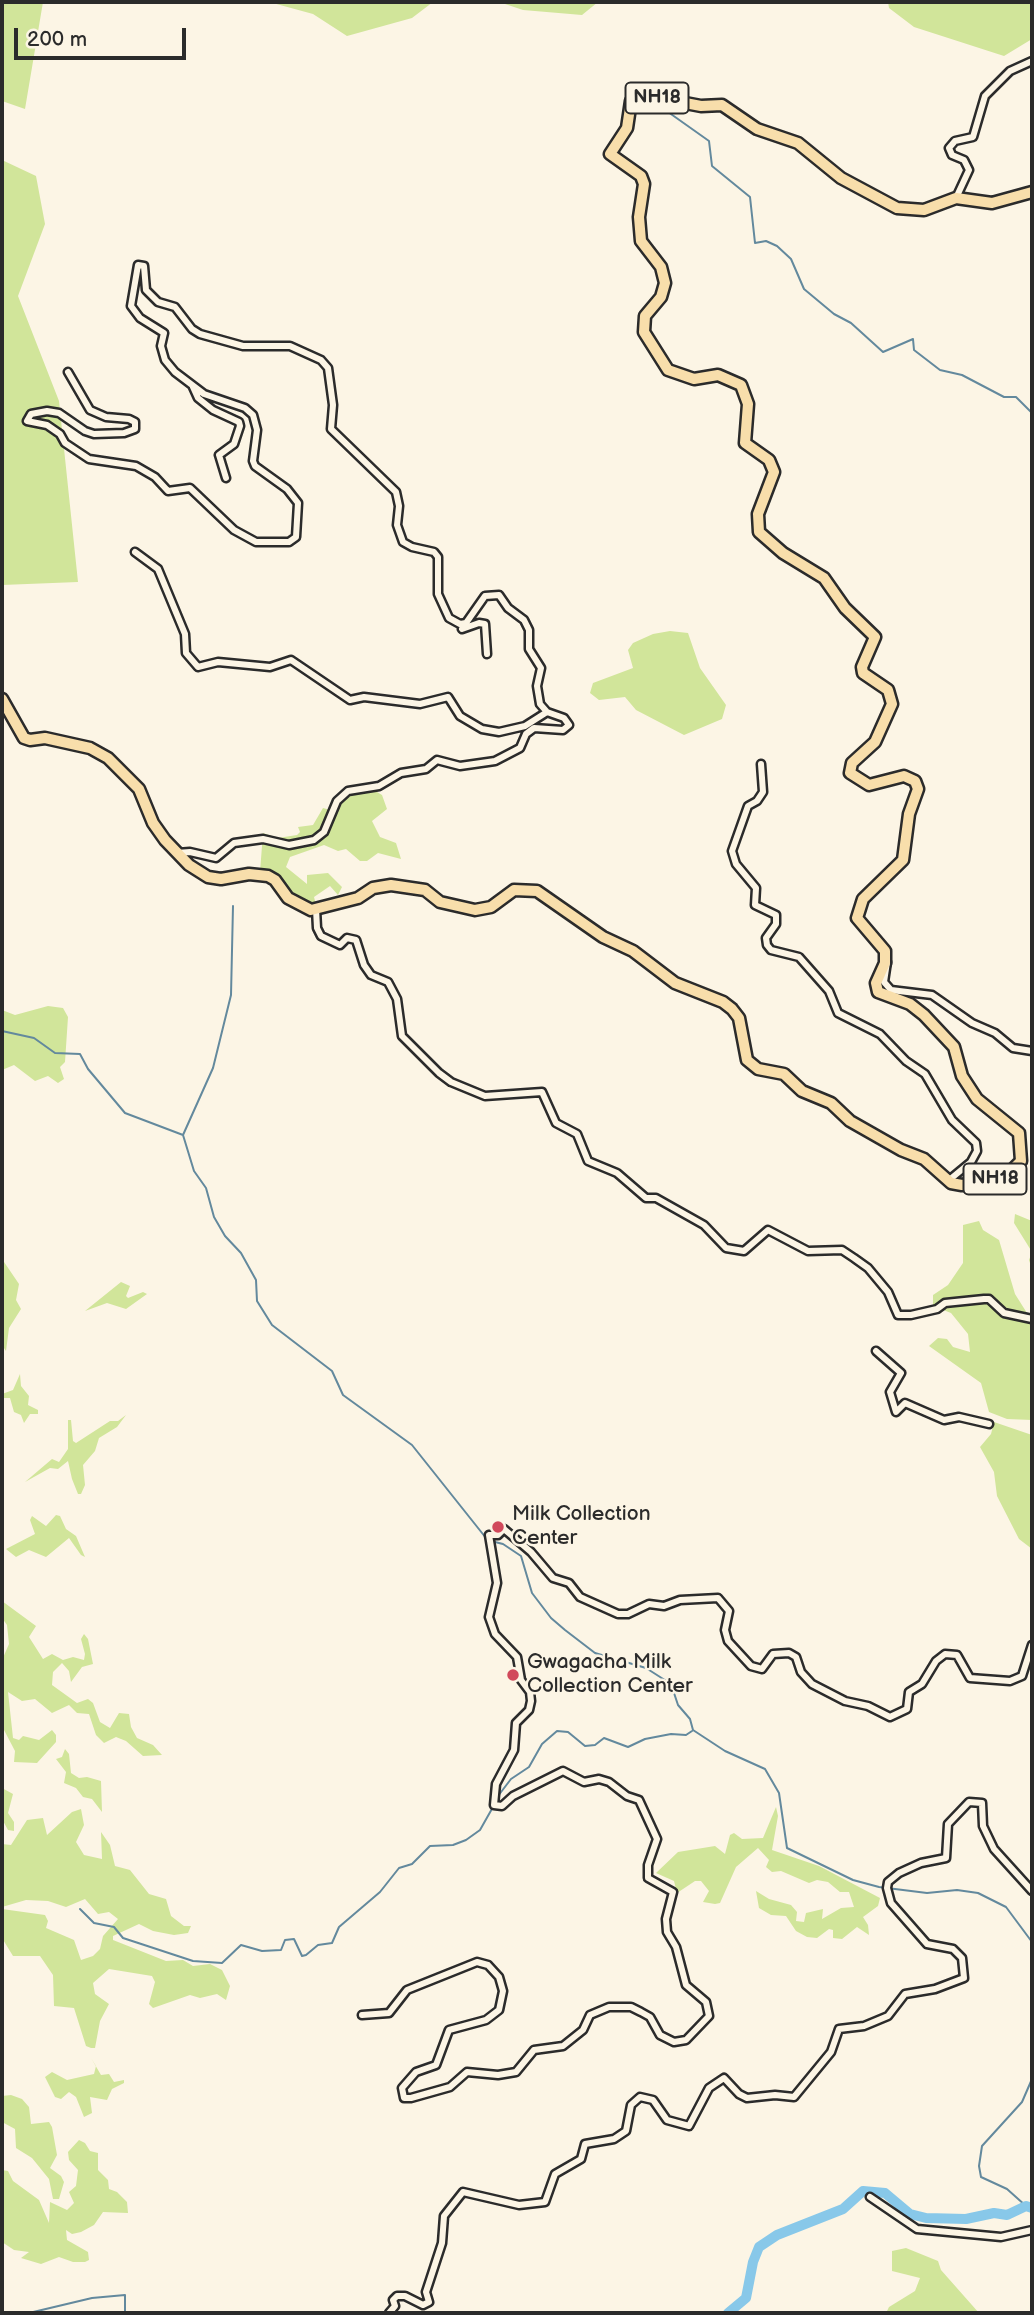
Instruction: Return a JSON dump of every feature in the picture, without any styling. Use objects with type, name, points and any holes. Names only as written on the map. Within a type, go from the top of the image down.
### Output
[{"type":"main road","name":"NH18","points":[[316,909],[358,898],[373,888],[391,885],[425,890],[440,902],[475,910],[491,907],[514,890],[537,891],[603,937],[633,951],[675,983],[723,1002],[732,1009],[739,1018],[744,1052],[751,1065],[784,1074],[802,1091],[831,1103],[850,1121],[901,1150],[924,1159],[948,1181],[967,1185],[1008,1174],[1021,1161],[1019,1133],[976,1099],[962,1076],[954,1047],[910,1003],[878,992],[876,983],[886,959],[885,951],[861,923],[857,912],[863,899],[903,860],[909,814],[918,789],[915,781],[904,776],[869,785],[850,774],[852,763],[875,742],[892,704],[888,690],[863,673],[862,667],[875,637],[845,608],[824,579],[763,538],[758,514],[774,472],[769,460],[745,443],[748,404],[745,391],[728,378],[718,375],[694,379],[668,370],[644,332],[645,316],[661,297],[665,283],[661,267],[641,240],[639,218],[644,184],[641,176],[610,153],[624,135],[631,101],[637,95],[701,106],[722,104],[757,129],[798,143],[841,178],[897,208],[923,210],[956,198],[992,203],[1032,192]]},
{"type":"main road","points":[[2,699],[24,738],[45,738],[90,748],[108,758],[139,789],[153,823],[189,865],[215,879],[249,874],[268,876],[288,898],[306,909],[316,909]]},
{"type":"street","points":[[956,198],[969,170],[964,160],[952,155],[950,148],[955,141],[973,137],[985,96],[1010,71],[1032,61]]},
{"type":"street","points":[[68,372],[90,410],[106,417],[129,419],[135,422],[135,429],[124,433],[94,433],[85,431],[59,412],[47,411],[31,414],[27,421],[47,425],[60,434],[65,443],[89,459],[136,466],[155,477],[168,491],[190,488],[234,530],[256,542],[293,540],[299,519],[298,503],[287,489],[256,467],[253,461],[257,430],[253,415],[245,408],[214,400],[193,387],[165,360],[161,346],[164,333],[139,318],[131,306],[138,265],[144,267],[146,290],[158,302],[175,307],[192,329],[200,334],[243,346],[290,346],[326,364],[333,405],[331,429],[396,492],[399,506],[397,525],[403,542],[412,548],[433,552],[438,557],[436,586],[444,610],[456,623],[466,623],[485,596],[495,594],[524,620],[529,629],[529,649],[541,668],[538,697],[547,712],[564,718],[569,725],[567,729],[534,728],[526,734],[520,748],[503,758],[466,766],[437,760],[426,769],[401,773],[379,786],[348,791],[337,801],[324,832],[314,840],[289,845],[263,839],[234,843],[216,859],[190,852],[177,853]]},
{"type":"street","points":[[193,387],[198,398],[213,410],[239,422],[234,444],[219,455],[218,460],[226,478]]},
{"type":"street","points":[[135,552],[158,569],[185,634],[188,657],[198,667],[218,662],[270,667],[291,660],[350,700],[365,697],[420,704],[448,697],[460,716],[482,729],[499,732],[525,726],[547,712]]},
{"type":"street","points":[[462,629],[479,623],[485,624],[487,654]]},
{"type":"street","points":[[761,764],[763,792],[757,801],[748,806],[732,851],[736,864],[756,888],[755,905],[776,915],[775,924],[766,937],[767,945],[771,950],[799,957],[829,991],[838,1013],[880,1034],[906,1061],[925,1074],[952,1120],[976,1143],[977,1151],[971,1162],[948,1181]]},
{"type":"street","points":[[316,909],[317,928],[321,936],[341,945],[347,938],[356,940],[364,965],[371,975],[388,982],[397,999],[401,1036],[439,1073],[451,1082],[485,1096],[542,1092],[556,1123],[577,1134],[588,1161],[617,1173],[646,1198],[656,1198],[704,1225],[726,1248],[744,1251],[768,1230],[808,1251],[842,1250],[869,1268],[888,1292],[898,1315],[937,1309],[945,1303],[989,1299],[1004,1313],[1032,1319]]},
{"type":"street","points":[[886,959],[888,968],[884,982],[891,990],[932,995],[972,1023],[995,1033],[1013,1048],[1032,1051]]},
{"type":"street","points":[[876,1351],[901,1373],[890,1392],[896,1412],[905,1404],[944,1420],[956,1417],[989,1424]]},
{"type":"street","points":[[362,2015],[389,2013],[407,1990],[477,1962],[488,1965],[499,1977],[503,1991],[499,2010],[486,2021],[449,2030],[436,2066],[416,2072],[402,2088],[404,2098],[450,2087],[467,2072],[498,2076],[516,2072],[534,2050],[563,2046],[583,2030],[590,2015],[609,2007],[631,2007],[641,2012],[650,2017],[660,2035],[674,2042],[686,2040],[709,2017],[706,2002],[686,1985],[676,1947],[667,1931],[667,1915],[673,1892],[648,1878],[648,1865],[657,1839],[639,1800],[627,1796],[609,1782],[599,1779],[584,1782],[562,1771],[513,1796],[502,1806],[494,1805],[496,1784],[514,1750],[516,1722],[529,1710],[531,1701],[530,1692],[521,1680],[517,1657],[495,1634],[490,1620],[490,1604],[497,1583],[489,1535],[498,1535],[504,1529],[531,1552],[553,1578],[569,1583],[580,1597],[618,1614],[628,1614],[649,1604],[664,1606],[680,1600],[718,1598],[729,1611],[725,1630],[728,1641],[751,1666],[762,1669],[773,1654],[789,1653],[796,1657],[801,1672],[812,1684],[845,1701],[868,1706],[890,1717],[907,1709],[909,1692],[922,1684],[936,1661],[945,1654],[957,1655],[970,1678],[1010,1681],[1022,1676],[1032,1645]]},
{"type":"street","points":[[389,2313],[393,2311],[393,2300],[397,2296],[405,2295],[423,2305],[429,2302],[426,2292],[442,2243],[444,2216],[463,2192],[519,2205],[545,2203],[555,2174],[581,2159],[585,2144],[614,2139],[626,2131],[631,2105],[640,2096],[653,2100],[667,2120],[689,2126],[709,2088],[724,2078],[739,2094],[747,2098],[775,2095],[794,2097],[831,2052],[839,2029],[864,2026],[888,2016],[905,1994],[935,1989],[964,1978],[962,1958],[953,1949],[927,1944],[891,1903],[887,1888],[888,1882],[899,1873],[921,1863],[946,1858],[948,1824],[969,1802],[982,1802],[983,1826],[993,1849],[1032,1891]]},
{"type":"street","points":[[870,2197],[917,2229],[1001,2237],[1032,2230]]},
{"type":"green space","points":[[2,2],[43,2],[25,109],[2,101]]},
{"type":"green space","points":[[269,2],[433,2],[412,18],[347,36],[313,14]]},
{"type":"green space","points":[[499,2],[598,2],[582,15],[523,10]]},
{"type":"green space","points":[[888,2],[1032,2],[1032,39],[1004,56],[914,27],[889,8]]},
{"type":"green space","points":[[2,160],[36,176],[45,224],[18,296],[59,401],[78,582],[2,585]]},
{"type":"green space","points":[[670,631],[688,633],[700,668],[726,705],[722,719],[684,735],[636,710],[625,697],[599,700],[590,693],[593,683],[633,668],[628,650],[633,643],[653,634]]},
{"type":"green space","points":[[372,789],[382,795],[387,809],[372,821],[380,837],[396,843],[401,859],[378,853],[367,861],[360,861],[346,849],[338,851],[324,845],[290,857],[286,867],[307,884],[307,875],[328,873],[342,887],[338,895],[330,886],[314,897],[316,905],[306,905],[260,872],[263,833],[278,838],[297,835],[300,832],[298,827],[313,825],[323,808],[334,811],[349,793]]},
{"type":"green space","points":[[48,1006],[63,1008],[68,1017],[65,1062],[60,1067],[64,1079],[58,1083],[48,1076],[35,1081],[14,1065],[2,1070],[2,1010],[15,1015]]},
{"type":"green space","points":[[1015,1214],[1032,1221],[1032,1252],[1014,1223]]},
{"type":"green space","points":[[979,1221],[983,1230],[999,1240],[1015,1294],[1032,1321],[1032,1420],[1007,1419],[989,1412],[981,1383],[929,1346],[938,1338],[947,1339],[953,1347],[970,1352],[968,1334],[951,1313],[933,1306],[933,1295],[948,1285],[963,1263],[963,1225]]},
{"type":"green space","points":[[2,1259],[19,1284],[16,1300],[21,1309],[9,1328],[6,1351],[2,1345]]},
{"type":"green space","points":[[121,1282],[130,1286],[126,1296],[128,1298],[143,1292],[147,1294],[126,1309],[107,1303],[85,1311]]},
{"type":"green space","points":[[20,1374],[21,1386],[29,1396],[28,1405],[38,1410],[38,1414],[30,1414],[24,1423],[21,1415],[14,1412],[10,1398],[2,1398],[2,1394],[13,1390]]},
{"type":"green space","points":[[126,1415],[117,1427],[99,1438],[95,1451],[83,1465],[85,1485],[81,1494],[78,1494],[72,1479],[68,1461],[58,1469],[50,1468],[25,1482],[52,1459],[59,1462],[68,1449],[68,1420],[71,1420],[73,1441],[76,1443],[110,1421],[118,1421]]},
{"type":"green space","points":[[994,1422],[1032,1435],[1032,1549],[1019,1539],[997,1496],[994,1472],[980,1447],[991,1434]]},
{"type":"green space","points":[[56,1515],[60,1516],[66,1529],[76,1536],[85,1557],[69,1538],[46,1557],[29,1550],[16,1557],[6,1549],[35,1534],[30,1520],[32,1516],[46,1526]]},
{"type":"green space","points":[[2,1601],[36,1626],[29,1637],[43,1659],[52,1654],[63,1660],[73,1657],[84,1660],[81,1639],[84,1634],[88,1639],[93,1664],[82,1667],[71,1682],[69,1671],[62,1663],[53,1672],[52,1685],[77,1703],[88,1699],[93,1703],[100,1722],[110,1728],[119,1713],[129,1714],[131,1727],[137,1738],[153,1745],[162,1755],[143,1756],[126,1741],[116,1737],[104,1743],[96,1735],[89,1714],[77,1713],[69,1705],[52,1713],[35,1699],[22,1701],[8,1692],[13,1738],[19,1740],[23,1736],[39,1740],[52,1730],[56,1735],[56,1742],[37,1763],[14,1762],[15,1751],[4,1730],[2,1718],[2,1660],[9,1644],[7,1625],[2,1618]]},
{"type":"green space","points":[[65,1749],[69,1754],[71,1773],[79,1778],[101,1781],[102,1812],[92,1799],[83,1797],[76,1788],[64,1783],[66,1772],[56,1759],[62,1757]]},
{"type":"green space","points":[[2,1788],[13,1794],[8,1813],[14,1822],[14,1831],[8,1830],[2,1819]]},
{"type":"green space","points":[[776,1807],[778,1816],[772,1850],[819,1866],[880,1898],[878,1906],[863,1917],[868,1925],[869,1935],[857,1927],[842,1939],[833,1938],[833,1930],[829,1929],[817,1938],[807,1937],[796,1931],[786,1916],[771,1915],[759,1908],[756,1891],[769,1899],[791,1905],[797,1912],[796,1921],[804,1922],[806,1913],[823,1909],[822,1919],[841,1908],[854,1907],[849,1892],[840,1892],[828,1882],[817,1880],[809,1883],[781,1871],[772,1872],[766,1867],[769,1860],[758,1848],[736,1867],[720,1903],[703,1902],[709,1891],[701,1881],[695,1881],[677,1893],[674,1881],[656,1873],[678,1852],[715,1846],[725,1854],[730,1835],[734,1833],[742,1839],[763,1838]]},
{"type":"green space","points":[[81,1809],[84,1825],[76,1842],[84,1855],[102,1859],[101,1832],[110,1845],[115,1866],[130,1870],[149,1894],[166,1899],[171,1916],[184,1926],[191,1926],[188,1933],[174,1935],[153,1931],[139,1924],[113,1936],[113,1940],[166,1961],[183,1960],[193,1966],[210,1964],[222,1970],[230,1986],[226,2000],[217,1994],[200,1998],[190,1995],[153,2008],[149,2004],[155,1982],[152,1976],[109,1969],[93,1983],[95,1994],[109,2004],[100,2021],[95,2048],[91,2048],[86,2046],[74,2008],[54,2006],[53,1975],[40,1956],[13,1956],[2,1938],[2,1909],[45,1915],[48,1921],[46,1928],[74,1940],[81,1960],[93,1956],[100,1949],[103,1936],[118,1919],[109,1912],[98,1914],[85,1899],[66,1907],[48,1901],[26,1900],[2,1907],[2,1844],[11,1845],[27,1820],[43,1818],[47,1835],[72,1812]]},
{"type":"green space","points":[[96,2066],[101,2075],[109,2074],[114,2082],[124,2080],[124,2083],[112,2089],[107,2100],[90,2097],[92,2113],[84,2117],[76,2097],[69,2092],[61,2099],[55,2097],[45,2077],[52,2072],[67,2080],[94,2074]]},
{"type":"green space","points":[[11,2095],[22,2099],[29,2107],[31,2124],[49,2122],[52,2127],[57,2155],[50,2168],[61,2176],[64,2182],[59,2199],[53,2199],[49,2179],[32,2158],[16,2148],[15,2129],[2,2122],[2,2096]]},
{"type":"green space","points":[[79,2140],[85,2143],[90,2151],[98,2153],[98,2170],[108,2180],[109,2189],[117,2192],[127,2202],[128,2213],[103,2212],[94,2225],[81,2232],[72,2234],[66,2230],[67,2240],[88,2252],[89,2260],[85,2262],[73,2262],[59,2257],[41,2264],[21,2258],[29,2252],[14,2250],[2,2242],[2,2170],[8,2171],[13,2181],[39,2200],[49,2223],[50,2202],[67,2210],[74,2203],[69,2192],[76,2186],[78,2170],[69,2160],[68,2152]]},
{"type":"green space","points":[[906,2248],[938,2261],[941,2270],[979,2313],[886,2313],[889,2307],[915,2291],[920,2278],[892,2271],[892,2251]]},
{"type":"waterway","points":[[637,99],[661,107],[709,141],[712,166],[750,197],[755,243],[766,241],[777,246],[791,259],[804,289],[834,314],[851,323],[883,352],[913,339],[914,350],[940,370],[962,375],[1004,397],[1016,397],[1032,413]]},
{"type":"waterway","points":[[183,1135],[213,1068],[231,995],[233,906]]},
{"type":"waterway","points":[[2,1031],[34,1038],[55,1053],[80,1054],[88,1069],[125,1113],[183,1135],[194,1171],[206,1188],[214,1217],[225,1236],[241,1253],[256,1280],[257,1301],[272,1325],[332,1371],[343,1395],[412,1445],[486,1538]]},
{"type":"waterway","points":[[491,1541],[503,1544],[521,1556],[532,1593],[551,1618],[565,1630],[595,1653],[646,1668],[671,1684],[678,1705],[690,1719],[693,1730],[725,1751],[765,1769],[779,1793],[787,1848],[853,1880],[879,1887],[927,1893],[957,1890],[978,1893],[1006,1907],[1032,1942]]},
{"type":"waterway","points":[[498,1796],[511,1779],[529,1767],[542,1744],[557,1731],[568,1732],[585,1746],[595,1745],[604,1738],[628,1747],[645,1739],[671,1734],[686,1735],[692,1731]]},
{"type":"waterway","points":[[80,1909],[94,1923],[114,1927],[123,1938],[193,1961],[222,1963],[241,1945],[262,1951],[281,1950],[285,1940],[294,1939],[302,1956],[318,1945],[332,1943],[339,1927],[380,1892],[399,1868],[412,1864],[430,1846],[453,1845],[480,1830],[493,1807]]},
{"type":"waterway","points":[[1026,2206],[1007,2189],[981,2177],[979,2166],[982,2146],[1022,2102],[1032,2079]]},
{"type":"waterway","points":[[728,2313],[746,2298],[753,2262],[759,2247],[777,2235],[843,2209],[863,2191],[885,2193],[910,2214],[926,2218],[966,2219],[994,2213],[1007,2215],[1026,2206],[1032,2208]]},
{"type":"waterway","points":[[29,2313],[92,2298],[125,2295],[125,2313]]},
{"type":"place","name":"Milk Collection Center","points":[[498,1527]]},
{"type":"place","name":"Gwagacha Milk Collection Center","points":[[513,1675]]}]
